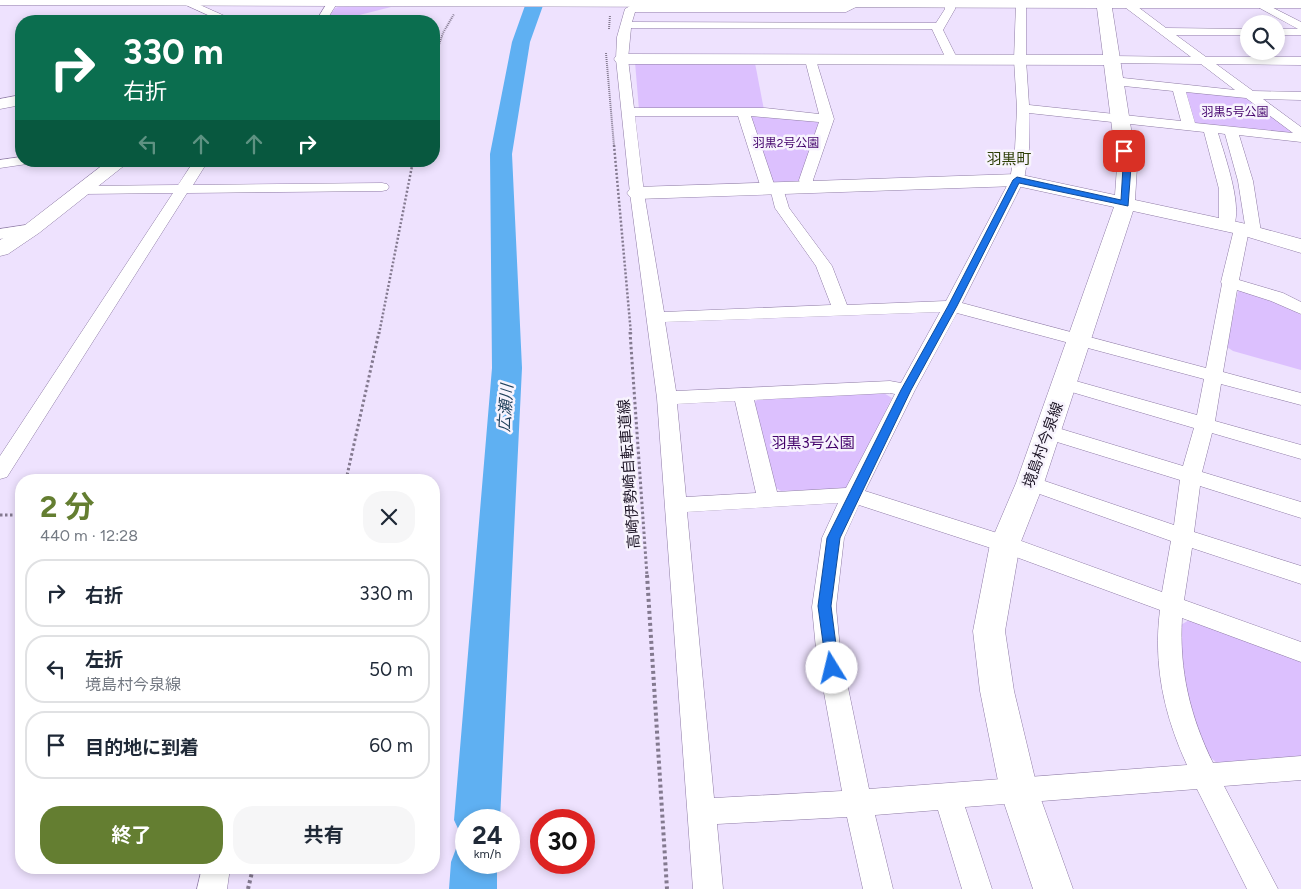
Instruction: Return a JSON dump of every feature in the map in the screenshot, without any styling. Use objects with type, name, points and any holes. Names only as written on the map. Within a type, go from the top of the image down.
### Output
[{"type":"street","points":[[0,1],[1254,2],[1301,4]]},
{"type":"street","points":[[61,1],[87,15]]},
{"type":"street","points":[[182,1],[216,15]]},
{"type":"street","points":[[325,15],[333,1]]},
{"type":"street","points":[[708,889],[667,398],[637,193],[622,59],[623,37],[630,9],[846,9],[851,7],[848,2]]},
{"type":"street","points":[[950,2],[950,9],[937,30],[952,60]]},
{"type":"street","points":[[878,889],[858,803],[828,649],[824,606],[833,538],[906,390],[1017,180],[1022,149],[1023,108],[1020,60],[1020,2]]},
{"type":"street","points":[[1111,2],[1162,31],[1301,133]]},
{"type":"street","name":"境島村今泉線","points":[[1053,889],[1019,790],[997,691],[989,631],[1006,544],[1065,384],[1077,340],[1125,204],[1127,167],[1112,71],[1111,2]]},
{"type":"street","points":[[1254,2],[1301,26]]},
{"type":"street","points":[[627,25],[940,26]]},
{"type":"street","points":[[1162,31],[1240,32]]},
{"type":"street","points":[[1285,32],[1301,32]]},
{"type":"street","points":[[622,59],[1020,60],[1112,71],[1179,88],[1250,95],[1301,96]]},
{"type":"street","points":[[807,187],[806,180],[827,119],[811,60]]},
{"type":"street","points":[[1112,71],[1203,61],[1301,62]]},
{"type":"street","points":[[1179,88],[1190,126]]},
{"type":"street","points":[[0,104],[15,101]]},
{"type":"street","points":[[1023,108],[1301,138]]},
{"type":"street","points":[[628,112],[765,112],[827,119]]},
{"type":"street","points":[[743,112],[772,188],[782,208],[824,266],[841,310]]},
{"type":"street","points":[[1210,128],[1227,186],[1230,213],[1240,229]]},
{"type":"street","points":[[1232,130],[1252,208],[1240,229],[1204,424],[1191,476],[1168,642],[1172,684],[1181,718],[1205,774],[1263,889]]},
{"type":"street","points":[[0,164],[15,162]]},
{"type":"street","points":[[0,249],[32,229],[108,167]]},
{"type":"street","points":[[0,472],[197,167]]},
{"type":"street","points":[[637,193],[1017,180],[1240,229],[1301,246]]},
{"type":"street","points":[[82,190],[382,187]]},
{"type":"street","points":[[0,234],[32,229]]},
{"type":"street","points":[[1229,282],[1277,297],[1300,307]]},
{"type":"street","points":[[656,317],[952,306],[1301,399]]},
{"type":"street","points":[[1065,384],[1301,452]]},
{"type":"street","points":[[667,398],[890,387],[906,390]]},
{"type":"street","points":[[743,393],[768,498]]},
{"type":"street","points":[[1048,432],[1301,510]]},
{"type":"street","points":[[1030,483],[1301,576]]},
{"type":"street","points":[[676,505],[768,498],[853,495],[1006,544],[1301,652]]},
{"type":"street","points":[[703,812],[858,803],[1205,774],[1301,768]]},
{"type":"street","points":[[948,796],[977,889]]},
{"type":"street","points":[[212,889],[215,874]]},
{"type":"path","points":[[440,43],[454,14]]},
{"type":"path","name":"高崎伊勢崎自転車道線","points":[[605,58],[632,350],[667,889]]},
{"type":"path","points":[[347,474],[369,382],[412,167]]},
{"type":"path","points":[[0,515],[15,515]]},
{"type":"path","points":[[248,889],[252,874]]},
{"type":"green space","points":[[391,7],[360,15],[330,15],[335,8]]},
{"type":"green space","points":[[635,62],[755,63],[764,110],[639,110]]},
{"type":"green space","name":"羽黒5号公園","points":[[1186,91],[1243,97],[1252,100],[1295,132],[1292,135],[1198,124],[1192,121],[1184,93]]},
{"type":"green space","name":"羽黒2号公園","points":[[759,113],[814,120],[820,124],[800,181],[771,182],[751,116]]},
{"type":"green space","points":[[1245,290],[1284,305],[1301,315],[1301,370],[1233,351],[1227,347],[1238,291]]},
{"type":"green space","name":"羽黒3号公園","points":[[882,392],[892,398],[849,485],[845,489],[781,491],[773,486],[753,403],[760,398]]},
{"type":"green space","points":[[1191,619],[1301,659],[1301,762],[1223,768],[1205,753],[1181,678],[1179,626]]},
{"type":"waterway","name":"広瀬川","points":[[478,809],[507,368],[501,154],[521,42],[536,0]]},
{"type":"waterway","name":"広瀬川","points":[[473,889],[474,874]]},
{"type":"district","name":"羽黒町","points":[[1009,159]]},
{"type":"route","points":[[832,668],[828,649],[824,606],[833,538],[906,390],[1017,180],[1029,181],[1125,204],[1127,167],[1124,151]]}]
